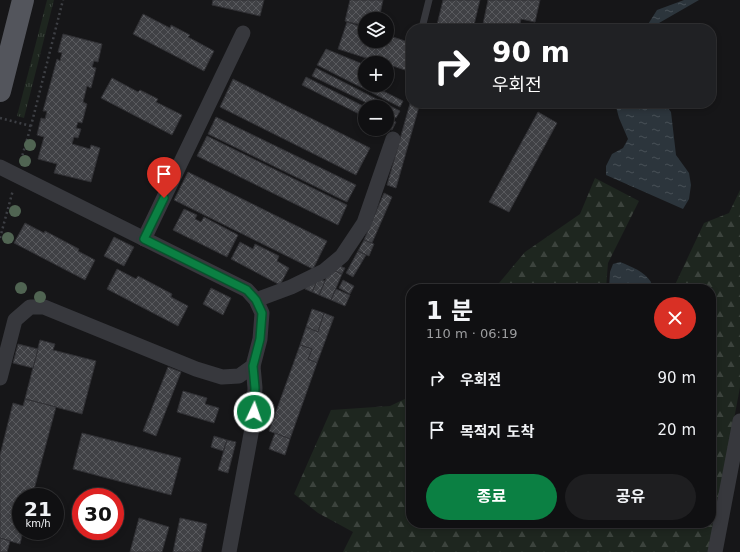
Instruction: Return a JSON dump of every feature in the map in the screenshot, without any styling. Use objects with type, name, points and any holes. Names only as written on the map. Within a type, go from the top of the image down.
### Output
[{"type":"main road","points":[[0,92],[23,0]]},
{"type":"street","points":[[144,239],[243,33]]},
{"type":"street","points":[[256,300],[291,287],[324,271],[342,256],[364,223],[393,140]]},
{"type":"street","points":[[0,167],[247,290],[256,300],[262,313],[260,339],[253,366],[255,388],[253,423],[229,552]]},
{"type":"street","points":[[0,378],[15,320],[30,307],[44,307],[196,369],[222,377],[239,376],[253,366]]},
{"type":"street","points":[[714,552],[740,421]]},
{"type":"lane","points":[[423,24],[429,0]]},
{"type":"path","points":[[0,238],[31,126],[62,0]]},
{"type":"path","points":[[0,118],[31,126]]},
{"type":"green space","points":[[47,0],[54,0],[24,118],[17,116]]},
{"type":"green space","points":[[595,178],[639,201],[608,263],[606,284],[498,284],[525,252],[580,214]]},
{"type":"green space","points":[[740,190],[740,387],[716,516],[716,284],[675,284],[704,223],[729,213]]},
{"type":"green space","points":[[406,398],[406,528],[714,528],[708,552],[343,552],[353,532],[318,513],[294,494],[331,410],[390,406]]},
{"type":"water","points":[[684,0],[699,0],[658,24],[648,24],[657,10]]},
{"type":"water","points":[[616,108],[668,108],[671,112],[676,155],[689,173],[691,185],[689,199],[683,209],[606,175],[606,166],[612,154],[623,148],[628,139]]},
{"type":"water","points":[[620,262],[637,270],[648,278],[651,284],[609,284],[610,272],[613,264]]},
{"type":"building","points":[[213,0],[264,0],[260,16],[212,5]]},
{"type":"building","points":[[350,0],[383,0],[380,12],[358,12],[358,24],[345,21]]},
{"type":"building","points":[[443,0],[480,0],[474,24],[437,24]]},
{"type":"building","points":[[488,0],[540,0],[535,22],[521,19],[520,24],[483,24]]},
{"type":"building","points":[[143,14],[170,28],[171,25],[190,35],[188,37],[214,51],[204,71],[133,34]]},
{"type":"building","points":[[347,22],[358,26],[358,48],[394,48],[394,37],[406,41],[406,70],[394,66],[394,56],[360,56],[338,49]]},
{"type":"building","points":[[63,34],[102,44],[98,62],[94,61],[92,67],[96,68],[91,88],[87,86],[83,102],[87,104],[82,123],[78,122],[76,128],[81,129],[78,138],[74,137],[72,144],[90,149],[91,145],[100,148],[91,182],[54,173],[57,164],[38,159],[44,137],[37,135],[41,118],[45,119],[47,111],[43,111],[57,59],[60,61],[62,53],[58,52]]},
{"type":"building","points":[[326,49],[358,62],[358,86],[317,65]]},
{"type":"building","points":[[316,68],[358,90],[358,92],[363,92],[379,100],[361,100],[312,76]]},
{"type":"building","points":[[306,77],[358,103],[358,113],[302,85]]},
{"type":"building","points":[[112,78],[138,92],[140,90],[158,99],[156,102],[182,115],[172,135],[101,98]]},
{"type":"building","points":[[233,79],[370,148],[356,175],[220,107]]},
{"type":"building","points":[[370,92],[385,92],[403,101],[400,107],[394,104],[394,100],[386,100]]},
{"type":"building","points":[[394,108],[400,111],[396,118],[394,117]]},
{"type":"building","points":[[409,108],[419,108],[396,188],[387,185]]},
{"type":"building","points":[[538,112],[557,123],[509,212],[489,202]]},
{"type":"building","points":[[216,117],[356,185],[347,202],[208,134]]},
{"type":"building","points":[[207,136],[347,205],[338,225],[197,156]]},
{"type":"building","points":[[188,172],[327,241],[313,269],[174,200]]},
{"type":"building","points":[[384,193],[392,197],[372,243],[364,240]]},
{"type":"building","points":[[184,209],[197,215],[195,219],[201,222],[204,217],[238,235],[227,257],[173,230]]},
{"type":"building","points":[[25,223],[44,233],[45,231],[79,249],[78,251],[95,260],[85,280],[14,243]]},
{"type":"building","points":[[114,237],[134,247],[124,266],[104,256]]},
{"type":"building","points":[[364,240],[374,244],[369,256],[358,251]]},
{"type":"building","points":[[240,242],[253,249],[255,244],[279,256],[277,261],[289,268],[280,285],[231,259]]},
{"type":"building","points":[[358,251],[366,255],[353,277],[346,273]]},
{"type":"building","points":[[337,265],[345,268],[342,274],[334,271]]},
{"type":"building","points":[[117,269],[136,279],[138,276],[172,294],[171,297],[188,306],[178,326],[107,289]]},
{"type":"building","points":[[330,269],[342,274],[331,300],[319,295]]},
{"type":"building","points":[[318,278],[325,281],[319,295],[312,292]]},
{"type":"building","points":[[309,280],[316,283],[312,292],[305,289]]},
{"type":"building","points":[[343,280],[354,286],[350,294],[339,288]]},
{"type":"building","points":[[211,288],[231,298],[223,315],[203,304]]},
{"type":"building","points":[[336,289],[350,295],[345,306],[331,300]]},
{"type":"building","points":[[312,309],[324,313],[318,332],[306,327]]},
{"type":"building","points":[[324,313],[334,317],[317,363],[308,359],[312,349],[300,345],[306,327],[318,332]]},
{"type":"building","points":[[40,340],[55,344],[53,350],[96,361],[82,414],[25,399]]},
{"type":"building","points":[[18,344],[38,349],[33,368],[13,363]]},
{"type":"building","points":[[300,345],[312,349],[308,359],[317,363],[290,439],[269,431]]},
{"type":"building","points":[[168,367],[181,372],[156,436],[143,431]]},
{"type":"building","points":[[183,391],[207,398],[205,404],[219,408],[214,423],[177,412]]},
{"type":"building","points":[[25,399],[56,407],[34,488],[12,488],[12,540],[21,540],[20,544],[0,538],[0,455],[13,403],[23,406]]},
{"type":"building","points":[[82,433],[181,458],[171,495],[73,469]]},
{"type":"building","points":[[275,433],[290,439],[285,455],[269,449]]},
{"type":"building","points":[[214,436],[227,440],[223,451],[211,447]]},
{"type":"building","points":[[227,440],[236,442],[228,473],[218,470]]},
{"type":"building","points":[[139,518],[169,527],[162,552],[130,552]]},
{"type":"building","points":[[180,518],[207,524],[201,552],[173,552]]},
{"type":"building","points":[[0,538],[10,541],[7,552],[0,552]]},
{"type":"route","points":[[164,198],[144,239],[247,290],[256,300],[262,313],[260,339],[253,366],[255,388],[254,412]]}]
